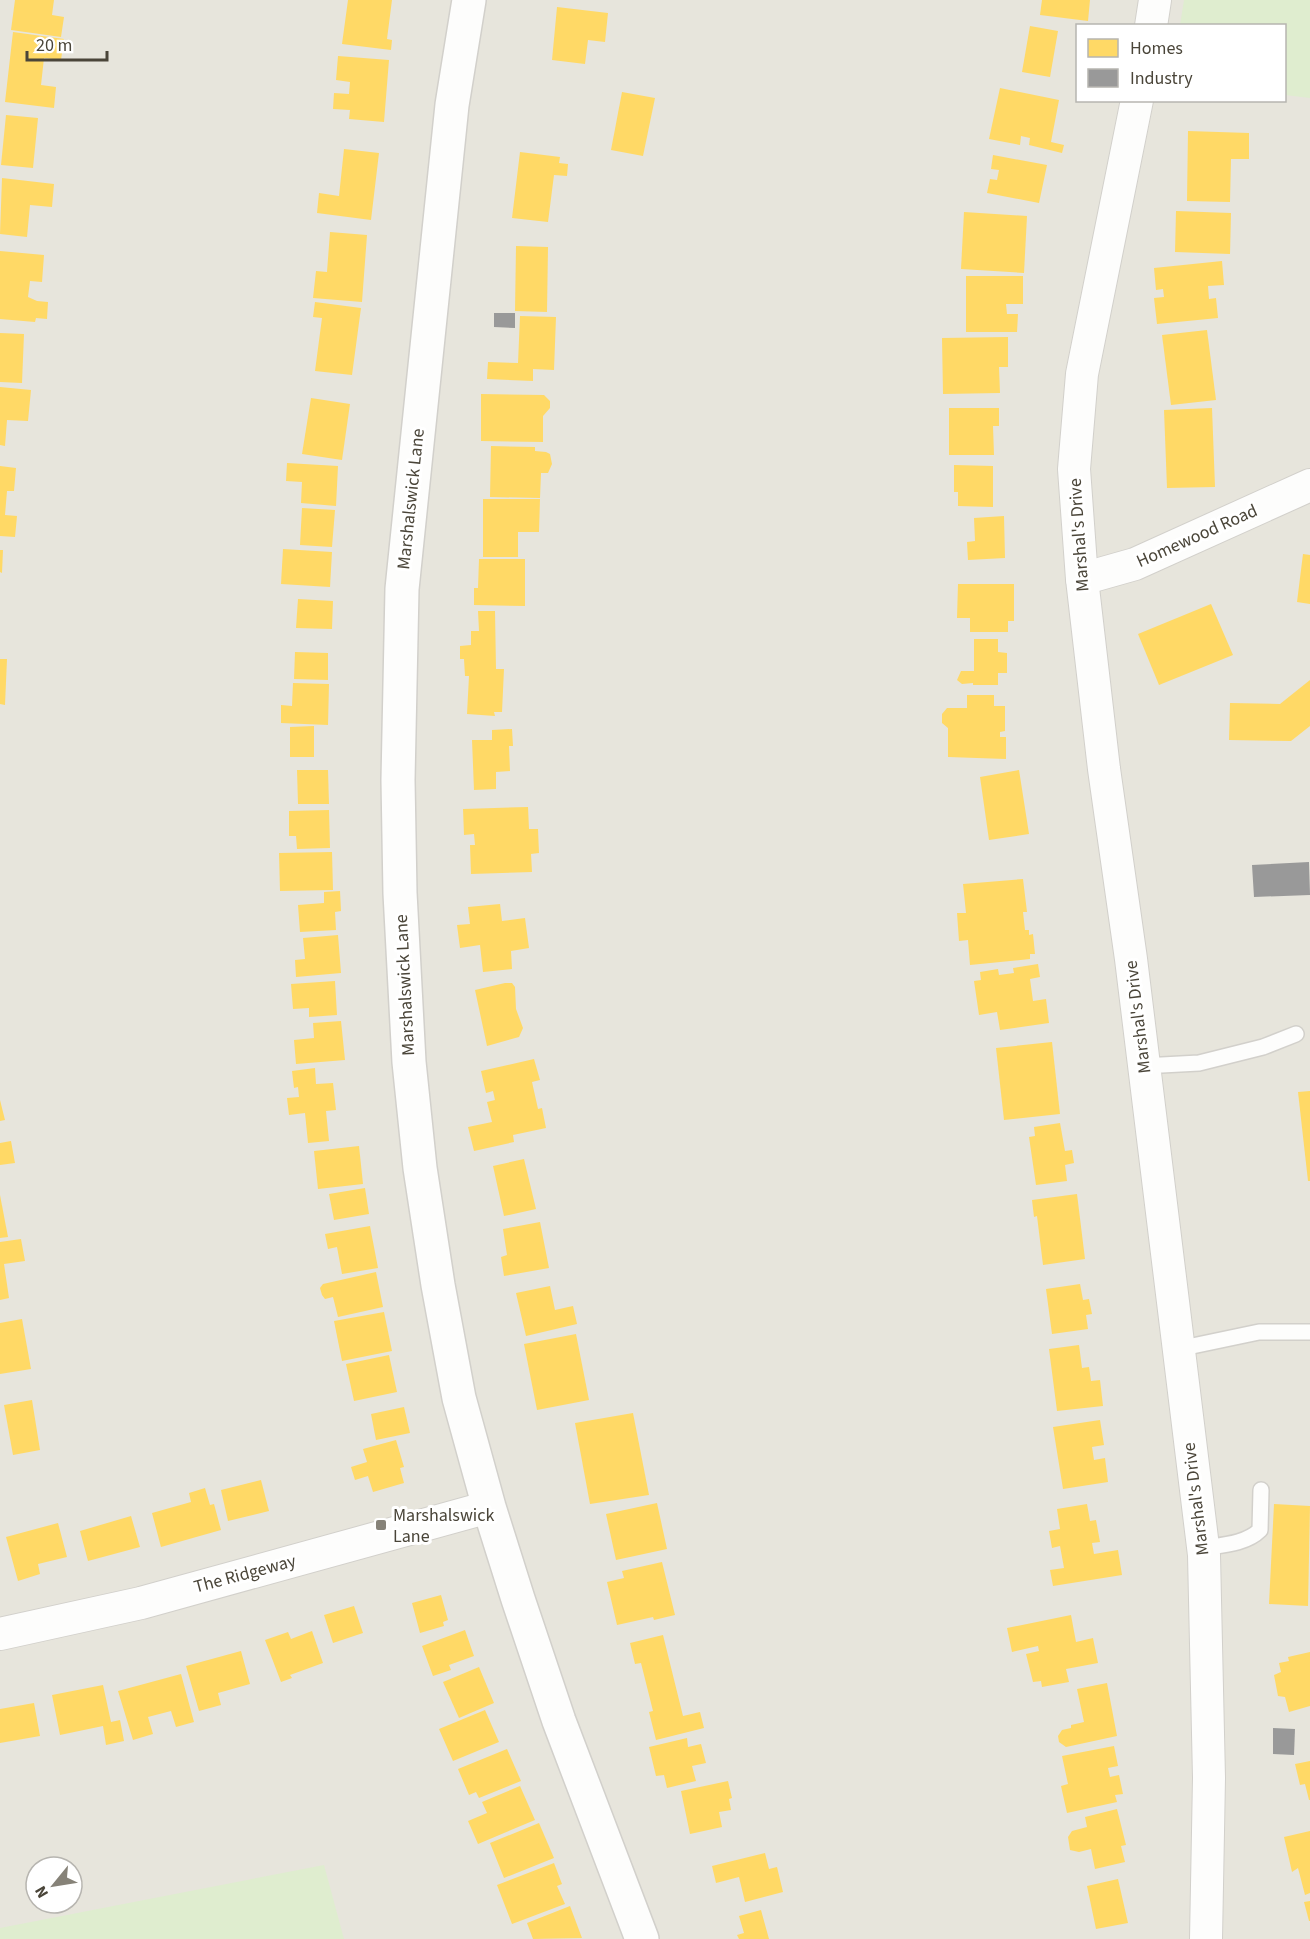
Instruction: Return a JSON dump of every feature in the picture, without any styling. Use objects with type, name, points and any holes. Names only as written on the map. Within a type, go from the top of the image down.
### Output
[{"type":"street","name":"Marshalswick Lane","points":[[469,0],[451,117],[402,589],[398,780],[400,893],[409,1062],[420,1168],[438,1285],[459,1398],[489,1507],[559,1721],[642,1939]]},
{"type":"street","points":[[1151,24],[1155,0]]},
{"type":"street","name":"Marshal's Drive","points":[[1137,102],[1082,374],[1074,469],[1082,579],[1104,769],[1131,959],[1203,1548],[1209,1778],[1206,1939]]},
{"type":"street","name":"Homewood Road","points":[[1082,579],[1135,564],[1310,485]]},
{"type":"street","name":"The Ridgeway","points":[[0,1634],[141,1603],[489,1507]]},
{"type":"lane","points":[[1143,1066],[1199,1063],[1263,1047],[1296,1034]]},
{"type":"lane","points":[[1178,1349],[1259,1332],[1310,1332]]},
{"type":"lane","points":[[1203,1548],[1239,1542],[1254,1536],[1260,1530],[1261,1490]]},
{"type":"shaded area","points":[[0,0],[1310,0],[1310,1939],[0,1939]]},
{"type":"green space","points":[[1184,0],[1310,0],[1310,98],[1286,95],[1286,24],[1180,24]]},
{"type":"green space","points":[[324,1865],[344,1939],[0,1939],[0,1928],[67,1915],[84,1915],[84,1912]]},
{"type":"building: Homes","points":[[15,0],[54,0],[52,15],[64,17],[61,37],[11,30]]},
{"type":"building: Homes","points":[[348,0],[392,0],[387,39],[392,40],[391,50],[342,44]]},
{"type":"building: Homes","points":[[1042,0],[1090,0],[1088,21],[1040,15]]},
{"type":"building: Homes","points":[[557,7],[608,13],[605,42],[588,40],[585,64],[552,60]]},
{"type":"building: Homes","points":[[1030,26],[1058,31],[1050,77],[1022,72]]},
{"type":"building: Homes","points":[[13,32],[64,39],[61,60],[44,58],[41,85],[56,87],[54,108],[5,102]]},
{"type":"building: Homes","points":[[338,56],[389,60],[384,122],[349,119],[350,110],[333,109],[334,93],[349,94],[350,82],[336,80]]},
{"type":"building: Homes","points":[[1000,88],[1059,100],[1051,142],[1064,145],[1062,153],[1029,145],[1030,138],[1021,136],[1020,145],[989,139]]},
{"type":"building: Homes","points":[[622,92],[655,98],[643,156],[611,150]]},
{"type":"building: Homes","points":[[6,115],[38,118],[33,168],[1,165]]},
{"type":"building: Homes","points":[[1188,131],[1249,133],[1249,159],[1231,159],[1230,202],[1187,201]]},
{"type":"building: Homes","points":[[344,149],[379,153],[371,220],[317,213],[319,193],[339,196]]},
{"type":"building: Homes","points":[[520,152],[560,157],[559,163],[568,164],[567,176],[554,175],[548,222],[512,218]]},
{"type":"building: Homes","points":[[993,155],[1047,165],[1039,203],[987,193],[990,179],[997,180],[999,170],[991,169]]},
{"type":"building: Homes","points":[[2,178],[54,184],[52,207],[30,205],[27,237],[0,234]]},
{"type":"building: Homes","points":[[1176,211],[1231,213],[1230,254],[1175,252]]},
{"type":"building: Homes","points":[[964,212],[1027,216],[1024,273],[961,269]]},
{"type":"building: Homes","points":[[330,232],[367,235],[362,302],[313,298],[316,271],[327,272]]},
{"type":"building: Homes","points":[[516,246],[548,247],[547,312],[515,311]]},
{"type":"building: Homes","points":[[0,251],[44,255],[42,282],[30,281],[28,297],[48,302],[47,319],[36,318],[35,322],[0,319]]},
{"type":"building: Homes","points":[[1222,261],[1224,285],[1208,286],[1209,299],[1216,298],[1218,318],[1157,324],[1154,298],[1164,297],[1163,289],[1156,290],[1154,268]]},
{"type":"building: Homes","points":[[966,276],[1023,276],[1023,304],[1006,304],[1007,314],[1018,314],[1017,332],[966,332]]},
{"type":"building: Homes","points":[[315,302],[361,308],[352,375],[315,371],[322,318],[313,317]]},
{"type":"building: Homes","points":[[520,316],[556,317],[554,370],[533,369],[533,381],[487,379],[488,362],[518,363]]},
{"type":"building: Homes","points":[[1207,330],[1216,400],[1171,405],[1162,335]]},
{"type":"building: Homes","points":[[0,333],[24,334],[22,383],[0,382]]},
{"type":"building: Homes","points":[[1008,337],[1008,367],[999,367],[1000,393],[943,394],[942,338]]},
{"type":"building: Homes","points":[[0,387],[31,390],[28,421],[7,420],[5,446],[0,445]]},
{"type":"building: Homes","points":[[481,394],[544,395],[550,401],[550,408],[543,416],[543,442],[481,441]]},
{"type":"building: Homes","points":[[311,398],[350,404],[342,460],[302,454]]},
{"type":"building: Homes","points":[[949,408],[999,408],[999,426],[993,426],[994,455],[949,455]]},
{"type":"building: Homes","points":[[1212,408],[1215,487],[1167,488],[1164,410]]},
{"type":"building: Homes","points":[[491,446],[535,447],[535,451],[550,454],[552,464],[548,473],[541,473],[540,498],[490,497]]},
{"type":"building: Homes","points":[[287,463],[338,466],[336,506],[301,503],[302,482],[286,481]]},
{"type":"building: Homes","points":[[954,465],[993,466],[993,507],[958,506],[958,492],[954,492]]},
{"type":"building: Homes","points":[[0,466],[16,468],[14,491],[7,491],[5,515],[17,516],[15,537],[0,536]]},
{"type":"building: Homes","points":[[483,499],[540,499],[539,532],[518,532],[518,557],[483,557]]},
{"type":"building: Homes","points":[[302,508],[335,510],[332,547],[300,545]]},
{"type":"building: Homes","points":[[1004,516],[1005,558],[968,560],[967,542],[975,541],[974,518]]},
{"type":"building: Homes","points":[[283,549],[332,552],[330,587],[281,584]]},
{"type":"building: Homes","points":[[0,550],[3,550],[2,573],[0,572]]},
{"type":"building: Homes","points":[[1303,554],[1310,555],[1310,604],[1297,602]]},
{"type":"building: Homes","points":[[479,559],[525,559],[525,606],[474,605],[474,588],[478,588]]},
{"type":"building: Homes","points":[[958,584],[1014,584],[1014,621],[1008,621],[1008,632],[970,632],[970,618],[957,618]]},
{"type":"building: Homes","points":[[298,599],[333,601],[332,629],[296,628]]},
{"type":"building: Homes","points":[[1211,604],[1233,655],[1159,685],[1138,634]]},
{"type":"building: Homes","points":[[478,611],[495,611],[496,669],[504,669],[502,712],[494,712],[495,716],[467,714],[469,676],[465,676],[464,659],[460,659],[460,646],[471,645],[471,631],[479,631]]},
{"type":"building: Homes","points":[[974,639],[998,639],[998,652],[1007,653],[1007,673],[998,673],[998,685],[962,684],[957,680],[961,671],[974,671]]},
{"type":"building: Homes","points":[[295,652],[328,653],[328,680],[294,679]]},
{"type":"building: Homes","points":[[0,659],[7,659],[5,705],[0,704]]},
{"type":"building: Homes","points":[[1310,680],[1310,726],[1291,741],[1229,740],[1230,703],[1280,704]]},
{"type":"building: Homes","points":[[293,683],[329,684],[328,725],[281,723],[281,705],[292,706]]},
{"type":"building: Homes","points":[[967,695],[994,695],[994,706],[1005,706],[1005,731],[1000,732],[1000,737],[1006,737],[1006,759],[948,757],[948,728],[942,723],[942,714],[947,708],[967,708]]},
{"type":"building: Homes","points":[[314,726],[314,757],[290,757],[290,727]]},
{"type":"building: Homes","points":[[512,729],[513,746],[509,746],[510,771],[496,772],[496,789],[474,790],[472,740],[492,740],[492,730]]},
{"type":"building: Homes","points":[[297,770],[328,770],[329,804],[298,804]]},
{"type":"building: Homes","points":[[1019,770],[1029,834],[989,840],[980,777]]},
{"type":"building: Homes","points":[[528,807],[529,829],[538,829],[539,853],[531,854],[532,872],[471,874],[470,845],[475,845],[474,834],[464,835],[463,809]]},
{"type":"building: Homes","points":[[329,810],[330,848],[297,849],[296,836],[289,836],[289,811]]},
{"type":"building: Homes","points":[[332,852],[333,890],[280,891],[279,853]]},
{"type":"building: Homes","points":[[1023,879],[1027,912],[1023,912],[1025,930],[1029,930],[1029,935],[1033,934],[1035,954],[1030,954],[1030,959],[970,965],[968,940],[959,941],[957,913],[966,913],[963,884]]},
{"type":"building: Homes","points":[[340,891],[341,911],[335,912],[336,930],[300,932],[298,905],[324,903],[324,892]]},
{"type":"building: Homes","points":[[500,904],[502,921],[525,918],[529,948],[511,951],[512,969],[483,972],[480,945],[460,948],[457,925],[470,924],[468,907]]},
{"type":"building: Homes","points":[[338,935],[341,973],[296,977],[295,960],[305,959],[303,938]]},
{"type":"building: Homes","points":[[1038,964],[1040,977],[1030,979],[1033,1001],[1046,999],[1049,1023],[1000,1030],[997,1012],[979,1015],[974,981],[981,980],[980,972],[998,969],[999,975],[1014,973],[1013,968]]},
{"type":"building: Homes","points":[[335,981],[337,1015],[309,1017],[309,1008],[293,1009],[291,984]]},
{"type":"building: Homes","points":[[512,983],[515,987],[516,1009],[523,1028],[519,1037],[487,1046],[475,990]]},
{"type":"building: Homes","points":[[341,1021],[345,1060],[296,1064],[294,1040],[314,1038],[313,1023]]},
{"type":"building: Homes","points":[[1052,1042],[1060,1114],[1004,1120],[996,1048]]},
{"type":"building: Homes","points":[[534,1059],[540,1080],[532,1082],[538,1109],[542,1108],[546,1128],[513,1135],[514,1142],[474,1151],[468,1127],[492,1122],[487,1102],[495,1100],[493,1091],[486,1093],[481,1071]]},
{"type":"building: Homes","points":[[315,1068],[316,1084],[333,1083],[336,1110],[326,1111],[329,1141],[308,1143],[305,1113],[289,1115],[287,1098],[299,1097],[298,1087],[294,1088],[292,1071]]},
{"type":"building: Homes","points":[[1310,1091],[1310,1181],[1308,1181],[1298,1092]]},
{"type":"building: Homes","points":[[0,1100],[5,1120],[0,1121]]},
{"type":"building: Homes","points":[[1060,1123],[1065,1151],[1072,1150],[1074,1163],[1065,1165],[1067,1181],[1036,1185],[1029,1137],[1035,1136],[1034,1127]]},
{"type":"building: Homes","points":[[11,1141],[15,1163],[0,1165],[0,1143]]},
{"type":"building: Homes","points":[[359,1146],[363,1184],[318,1189],[314,1151]]},
{"type":"building: Homes","points":[[524,1159],[536,1209],[504,1216],[493,1166]]},
{"type":"building: Homes","points":[[365,1188],[369,1214],[334,1220],[329,1194]]},
{"type":"building: Homes","points":[[1077,1194],[1085,1259],[1043,1265],[1037,1216],[1034,1217],[1032,1200]]},
{"type":"building: Homes","points":[[0,1195],[8,1237],[0,1238]]},
{"type":"building: Homes","points":[[540,1222],[549,1268],[504,1276],[501,1257],[507,1255],[503,1229]]},
{"type":"building: Homes","points":[[370,1226],[378,1268],[342,1274],[337,1247],[328,1249],[325,1234]]},
{"type":"building: Homes","points":[[21,1239],[25,1261],[4,1264],[9,1298],[0,1300],[0,1242]]},
{"type":"building: Homes","points":[[376,1272],[383,1307],[338,1317],[333,1297],[325,1299],[322,1295],[320,1288],[323,1284]]},
{"type":"building: Homes","points":[[1080,1284],[1083,1300],[1089,1299],[1092,1314],[1086,1315],[1088,1329],[1052,1334],[1046,1289]]},
{"type":"building: Homes","points":[[550,1286],[555,1310],[573,1306],[577,1324],[526,1336],[516,1293]]},
{"type":"building: Homes","points":[[384,1312],[392,1351],[342,1361],[334,1321]]},
{"type":"building: Homes","points":[[22,1319],[31,1369],[0,1374],[0,1323]]},
{"type":"building: Homes","points":[[576,1334],[589,1400],[537,1410],[524,1344]]},
{"type":"building: Homes","points":[[1079,1345],[1082,1368],[1089,1367],[1091,1381],[1100,1380],[1103,1406],[1057,1411],[1049,1349]]},
{"type":"building: Homes","points":[[389,1355],[397,1392],[354,1401],[346,1364]]},
{"type":"building: Homes","points":[[32,1400],[40,1450],[13,1455],[4,1405]]},
{"type":"building: Homes","points":[[404,1407],[410,1433],[376,1440],[371,1414]]},
{"type":"building: Homes","points":[[633,1413],[649,1495],[590,1504],[575,1423]]},
{"type":"building: Homes","points":[[1100,1420],[1104,1445],[1092,1447],[1094,1460],[1105,1458],[1108,1482],[1063,1489],[1053,1427]]},
{"type":"building: Homes","points":[[396,1440],[404,1467],[400,1468],[404,1483],[373,1492],[368,1476],[355,1480],[351,1467],[367,1462],[363,1449]]},
{"type":"building: Homes","points":[[261,1480],[269,1511],[228,1521],[221,1490]]},
{"type":"building: Homes","points":[[205,1488],[210,1505],[214,1504],[221,1530],[161,1547],[152,1513],[191,1502],[189,1493]]},
{"type":"building: Homes","points":[[657,1503],[667,1549],[616,1560],[606,1514]]},
{"type":"building: Homes","points":[[1087,1504],[1090,1521],[1096,1520],[1100,1542],[1092,1543],[1094,1554],[1118,1550],[1122,1575],[1053,1586],[1050,1570],[1064,1568],[1060,1546],[1052,1548],[1049,1531],[1060,1529],[1057,1509]]},
{"type":"building: Homes","points":[[1274,1504],[1310,1506],[1308,1606],[1269,1604]]},
{"type":"building: Homes","points":[[131,1516],[140,1547],[88,1561],[80,1531]]},
{"type":"building: Homes","points":[[58,1523],[67,1557],[38,1564],[40,1574],[18,1581],[6,1537]]},
{"type":"building: Homes","points":[[662,1562],[675,1615],[617,1625],[607,1582],[624,1578],[622,1571]]},
{"type":"building: Homes","points":[[441,1595],[448,1620],[443,1622],[444,1626],[420,1633],[412,1603]]},
{"type":"building: Homes","points":[[354,1606],[363,1633],[333,1643],[324,1615]]},
{"type":"building: Homes","points":[[1071,1615],[1076,1642],[1093,1638],[1098,1663],[1066,1669],[1069,1682],[1042,1687],[1041,1681],[1033,1682],[1026,1654],[1039,1651],[1038,1646],[1012,1652],[1007,1628]]},
{"type":"building: Homes","points":[[465,1630],[474,1656],[449,1665],[451,1670],[433,1676],[422,1646]]},
{"type":"building: Homes","points":[[312,1631],[323,1663],[290,1675],[292,1678],[281,1682],[265,1640],[288,1632],[291,1639]]},
{"type":"building: Homes","points":[[663,1635],[683,1716],[700,1712],[704,1728],[656,1740],[649,1712],[653,1711],[641,1663],[635,1664],[630,1643]]},
{"type":"building: Homes","points":[[241,1651],[250,1684],[218,1693],[221,1705],[199,1711],[186,1666]]},
{"type":"building: Homes","points":[[1310,1652],[1310,1706],[1289,1712],[1285,1697],[1278,1696],[1274,1675],[1281,1672],[1279,1663],[1289,1661],[1288,1657]]},
{"type":"building: Homes","points":[[479,1667],[494,1703],[459,1718],[443,1682]]},
{"type":"building: Homes","points":[[181,1674],[194,1722],[176,1727],[171,1711],[148,1717],[153,1734],[133,1740],[118,1691]]},
{"type":"building: Homes","points":[[1107,1683],[1117,1736],[1066,1747],[1059,1742],[1058,1736],[1062,1730],[1084,1722],[1077,1689]]},
{"type":"building: Homes","points":[[103,1685],[111,1722],[120,1720],[124,1741],[106,1745],[103,1726],[60,1735],[52,1695]]},
{"type":"building: Homes","points":[[34,1703],[40,1736],[0,1743],[0,1709]]},
{"type":"building: Homes","points":[[485,1710],[499,1742],[453,1761],[439,1729]]},
{"type":"building: Homes","points":[[687,1738],[688,1747],[701,1744],[706,1763],[692,1766],[696,1781],[667,1788],[664,1775],[656,1776],[649,1747]]},
{"type":"building: Homes","points":[[1114,1746],[1118,1766],[1108,1768],[1110,1777],[1119,1775],[1123,1794],[1115,1795],[1117,1802],[1067,1813],[1061,1786],[1068,1784],[1062,1756]]},
{"type":"building: Homes","points":[[507,1749],[521,1781],[479,1798],[476,1792],[469,1795],[458,1769]]},
{"type":"building: Homes","points":[[1310,1761],[1309,1800],[1305,1784],[1300,1785],[1295,1764]]},
{"type":"building: Homes","points":[[728,1781],[732,1798],[729,1799],[731,1810],[719,1812],[722,1827],[690,1834],[681,1791]]},
{"type":"building: Homes","points":[[520,1786],[535,1820],[478,1844],[468,1821],[487,1813],[482,1802]]},
{"type":"building: Homes","points":[[1117,1809],[1126,1845],[1121,1846],[1125,1862],[1095,1869],[1091,1849],[1079,1852],[1070,1850],[1068,1837],[1072,1831],[1087,1827],[1085,1817]]},
{"type":"building: Homes","points":[[539,1823],[554,1858],[504,1878],[490,1843]]},
{"type":"building: Homes","points":[[1310,1831],[1310,1893],[1305,1895],[1298,1868],[1292,1872],[1284,1837]]},
{"type":"building: Homes","points":[[765,1853],[769,1869],[777,1867],[783,1892],[745,1902],[739,1877],[716,1883],[712,1866]]},
{"type":"building: Homes","points":[[554,1863],[562,1884],[557,1886],[565,1904],[512,1924],[497,1885]]},
{"type":"building: Homes","points":[[1118,1879],[1128,1923],[1096,1929],[1087,1886]]},
{"type":"building: Homes","points":[[1310,1901],[1310,1921],[1309,1921],[1304,1902]]},
{"type":"building: Homes","points":[[570,1906],[582,1938],[533,1939],[527,1923]]},
{"type":"building: Homes","points":[[761,1910],[769,1939],[739,1939],[737,1935],[744,1933],[739,1916]]},
{"type":"building: Industry","points":[[494,313],[515,313],[515,328],[494,327]]},
{"type":"building: Industry","points":[[1309,862],[1310,895],[1254,897],[1252,865]]},
{"type":"building: Industry","points":[[1273,1728],[1295,1729],[1294,1755],[1273,1754]]},
{"type":"place","name":"Marshalswick Lane","points":[[381,1525]]}]
